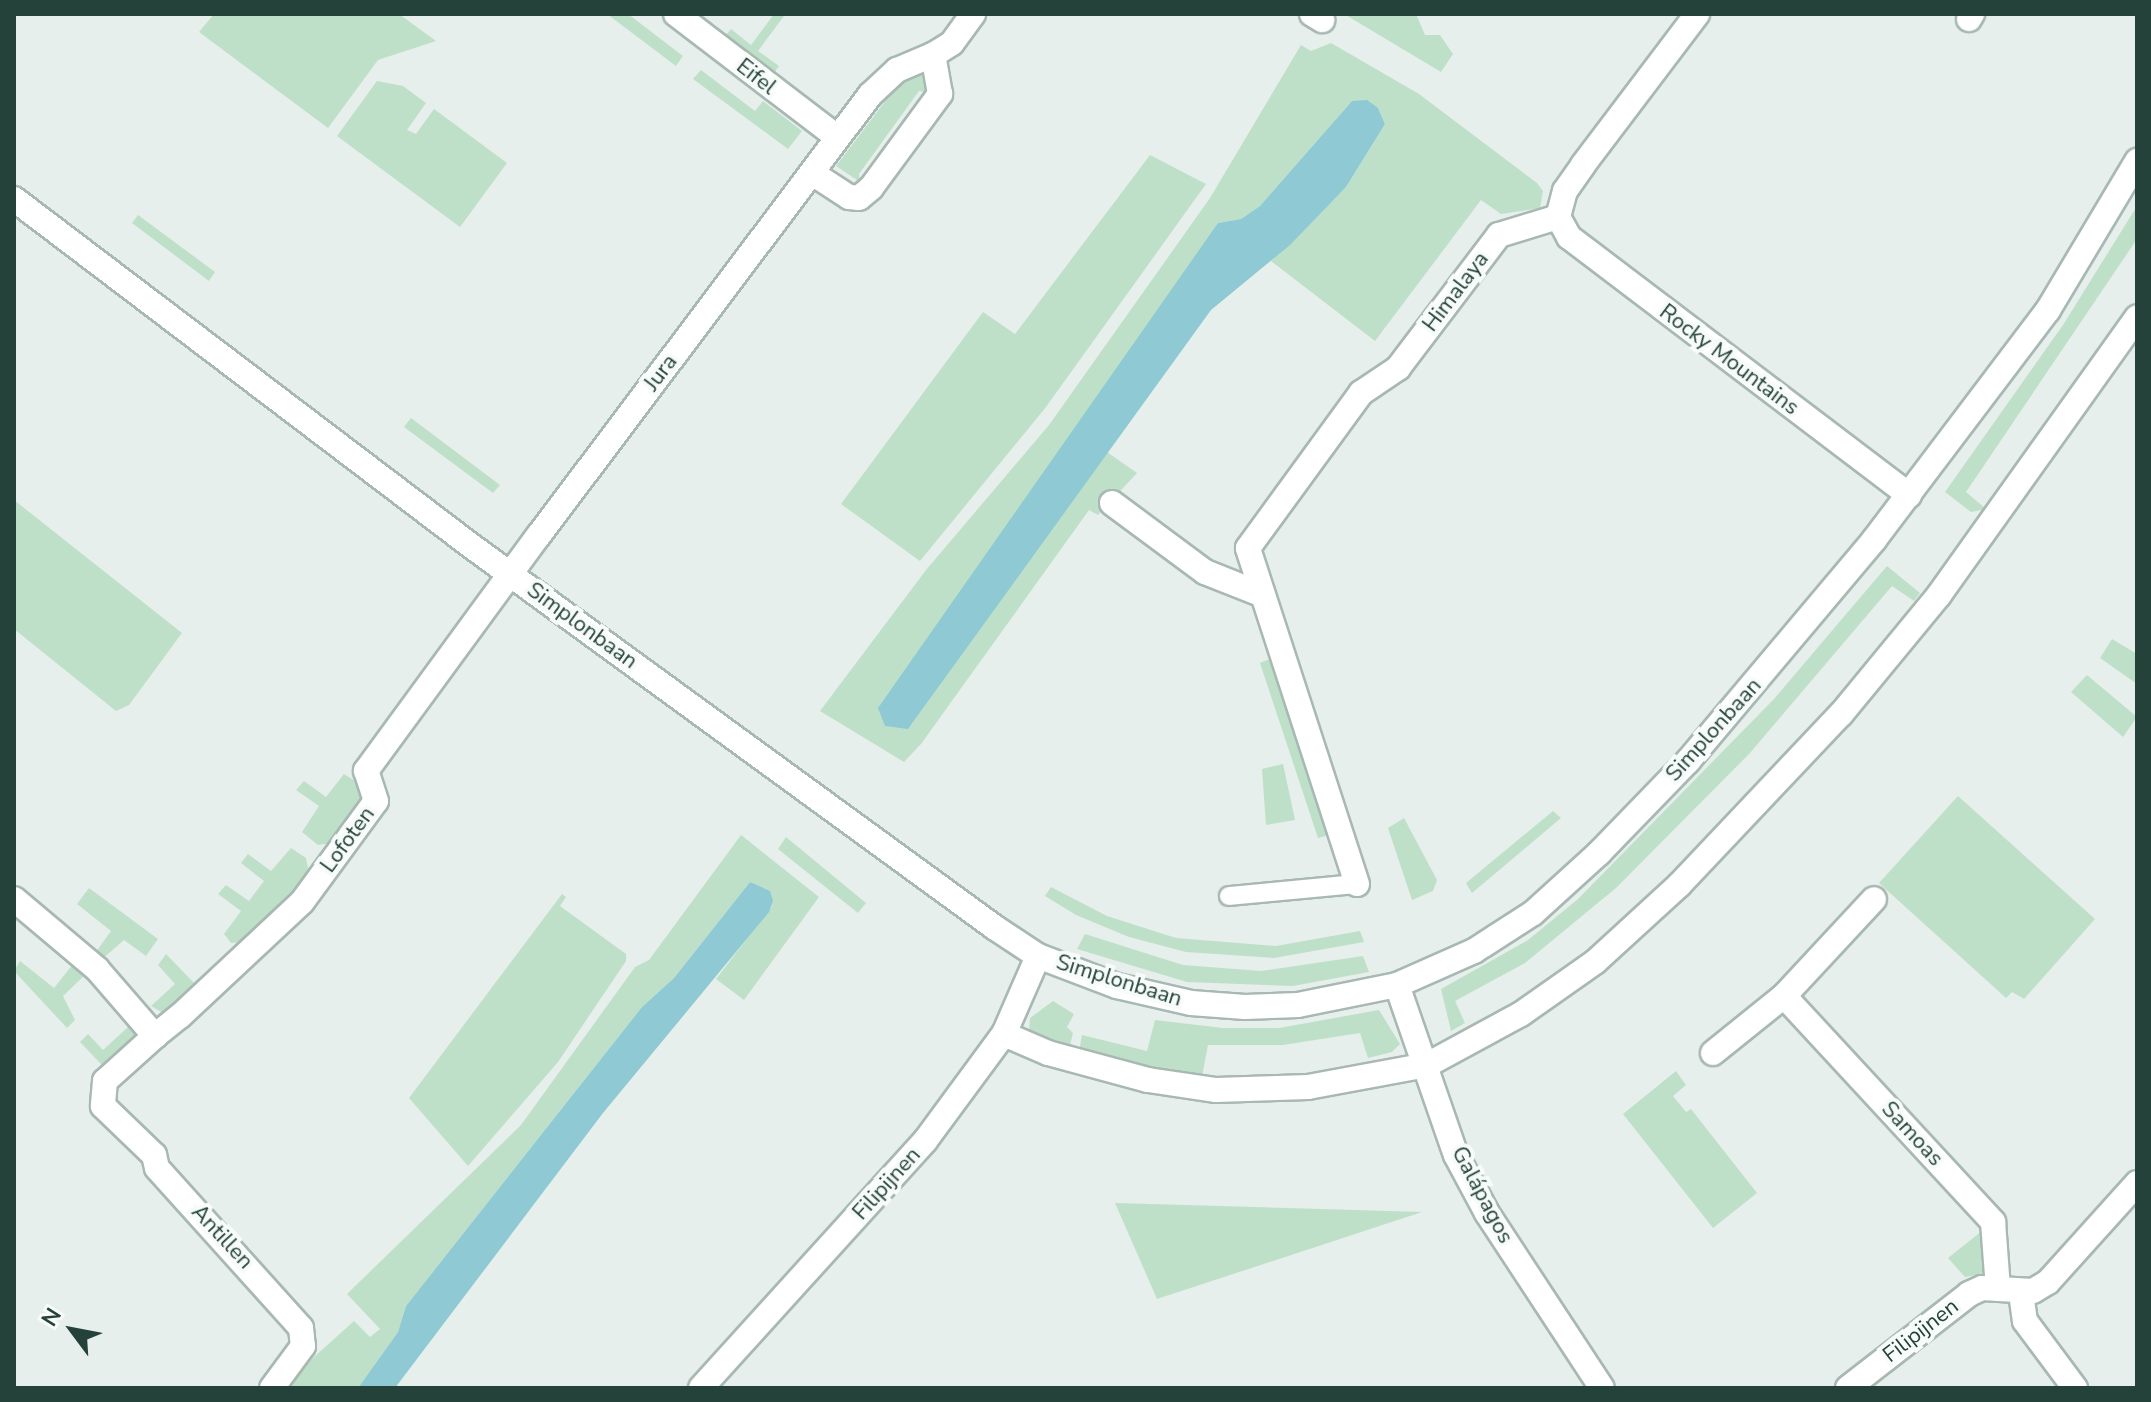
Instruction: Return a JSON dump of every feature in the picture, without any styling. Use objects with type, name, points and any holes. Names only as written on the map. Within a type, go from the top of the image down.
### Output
[{"type":"street","name":"Eifel","points":[[676,14],[837,137]]},
{"type":"street","name":"Jura","points":[[511,575],[837,137],[897,70],[952,43],[973,14]]},
{"type":"street","points":[[1558,217],[1565,191],[1697,14]]},
{"type":"street","points":[[812,173],[849,197],[859,198],[871,188],[940,94],[933,55]]},
{"type":"street","name":"Simplonbaan","points":[[14,199],[511,575],[937,888],[1038,956],[1117,986],[1191,1003],[1298,1005],[1397,985],[1474,951],[1521,921],[1599,853],[1787,649],[1909,495],[2048,310],[2137,161]]},
{"type":"street","name":"Rocky Mountains","points":[[1558,217],[1569,237],[1909,495]]},
{"type":"street","name":"Himalaya","points":[[1357,884],[1248,548],[1361,393],[1398,368],[1499,235],[1558,217]]},
{"type":"street","points":[[1004,1034],[1048,1053],[1119,1073],[1216,1090],[1308,1087],[1427,1065],[1521,1014],[1583,971],[1680,884],[1841,714],[1939,595],[2137,317]]},
{"type":"street","points":[[1112,503],[1205,572],[1263,595]]},
{"type":"street","name":"Lofoten","points":[[101,1093],[105,1081],[302,902],[376,801],[366,771],[511,575]]},
{"type":"street","points":[[14,899],[97,969],[155,1036]]},
{"type":"street","points":[[1713,1053],[1784,996],[1874,899]]},
{"type":"street","name":"Filipijnen","points":[[701,1388],[925,1141],[1004,1034],[1038,956]]},
{"type":"street","name":"Galápagos","points":[[1397,985],[1456,1155],[1487,1213],[1602,1388]]},
{"type":"street","name":"Samoas","points":[[1784,996],[1993,1222],[2010,1291],[2025,1321],[2075,1388]]},
{"type":"street","name":"Antillen","points":[[101,1093],[103,1106],[154,1155],[157,1168],[301,1328],[303,1346],[272,1388]]},
{"type":"street","name":"Filipijnen","points":[[1848,1388],[1969,1294],[1982,1288],[2010,1291],[2048,1282],[2137,1183]]},
{"type":"lane","name":"Himalaya","points":[[1229,896],[1357,884]]},
{"type":"green space","points":[[214,14],[399,14],[436,41],[378,60],[328,128],[199,32]]},
{"type":"green space","points":[[607,14],[628,14],[683,56],[676,66]]},
{"type":"green space","points":[[774,14],[784,16],[758,51],[779,66],[774,73],[725,36],[731,29],[751,45]]},
{"type":"green space","points":[[1344,14],[1416,14],[1425,35],[1440,35],[1453,54],[1441,72]]},
{"type":"green space","points":[[1331,43],[1419,94],[1537,183],[1543,191],[1540,208],[1501,214],[1481,200],[1375,341],[1271,261],[1346,187],[1385,124],[1378,108],[1352,101],[1260,206],[1241,219],[1218,223],[908,729],[1107,452],[1137,473],[1098,515],[1089,510],[921,744],[904,762],[820,711],[926,570],[1049,425],[1210,198],[1301,45],[1311,51]]},
{"type":"green space","points":[[701,70],[755,111],[763,101],[802,131],[788,149],[693,79]]},
{"type":"green space","points":[[922,72],[931,93],[919,91],[859,174],[860,182],[836,166],[896,87]]},
{"type":"green space","points":[[377,81],[403,86],[426,103],[407,130],[416,134],[434,109],[507,163],[460,227],[337,136]]},
{"type":"green space","points":[[1150,155],[1206,184],[1046,407],[920,561],[841,504],[983,312],[1015,334]]},
{"type":"green space","points":[[2137,206],[2137,239],[1966,492],[1986,509],[1971,512],[1945,492],[2063,325]]},
{"type":"green space","points":[[138,215],[215,272],[209,281],[132,223]]},
{"type":"green space","points":[[411,418],[500,485],[493,493],[404,427]]},
{"type":"green space","points":[[14,500],[182,633],[129,705],[116,711],[14,629]]},
{"type":"green space","points":[[1887,566],[1920,593],[1914,601],[1892,586],[1750,753],[1616,888],[1525,963],[1455,1001],[1465,1023],[1451,1031],[1441,989],[1528,940],[1578,899],[1774,699]]},
{"type":"green space","points":[[2112,639],[2137,654],[2137,684],[2100,658]]},
{"type":"green space","points":[[1270,659],[1329,835],[1318,838],[1260,663]]},
{"type":"green space","points":[[2087,675],[2137,717],[2123,737],[2071,692]]},
{"type":"green space","points":[[1283,764],[1295,820],[1266,825],[1262,769]]},
{"type":"green space","points":[[344,774],[363,786],[365,797],[331,843],[318,845],[302,832],[319,806],[296,790],[304,781],[326,797]]},
{"type":"green space","points":[[1958,796],[2095,919],[2024,999],[2012,992],[2006,998],[1879,883]]},
{"type":"green space","points":[[1553,811],[1561,818],[1472,893],[1466,883]]},
{"type":"green space","points":[[1404,818],[1437,880],[1433,891],[1412,900],[1388,828]]},
{"type":"green space","points":[[741,835],[819,897],[744,1000],[716,979],[772,906],[750,882],[674,978],[642,1007],[406,1306],[398,1332],[358,1388],[287,1388],[303,1367],[354,1321],[370,1337],[380,1329],[347,1294],[521,1125],[635,967],[649,960]]},
{"type":"green space","points":[[786,837],[866,903],[858,913],[778,849]]},
{"type":"green space","points":[[291,848],[306,858],[309,873],[286,903],[244,942],[231,943],[224,934],[241,911],[218,894],[226,885],[249,901],[264,881],[241,863],[248,854],[271,871]]},
{"type":"green space","points":[[1051,887],[1107,916],[1176,938],[1276,946],[1360,931],[1364,942],[1274,958],[1186,952],[1129,937],[1076,915],[1045,896]]},
{"type":"green space","points":[[89,888],[158,939],[146,956],[124,940],[100,961],[93,956],[111,931],[77,904]]},
{"type":"green space","points":[[562,894],[566,897],[560,906],[626,954],[626,961],[558,1062],[468,1166],[409,1098]]},
{"type":"green space","points":[[1085,934],[1183,965],[1261,971],[1363,956],[1369,972],[1293,986],[1187,982],[1077,949]]},
{"type":"green space","points":[[166,954],[197,986],[163,1013],[151,1006],[175,984],[158,965]]},
{"type":"green space","points":[[20,961],[54,988],[73,964],[86,974],[63,996],[75,1020],[67,1028],[14,971]]},
{"type":"green space","points":[[1053,1001],[1074,1014],[1067,1027],[1073,1033],[1069,1049],[1029,1031],[1030,1018]]},
{"type":"green space","points":[[1379,1010],[1400,1044],[1392,1052],[1368,1058],[1360,1033],[1283,1045],[1208,1045],[1202,1077],[1079,1052],[1082,1035],[1147,1051],[1155,1020],[1223,1028],[1279,1028]]},
{"type":"green space","points":[[128,1027],[137,1035],[103,1066],[80,1042],[88,1034],[103,1050]]},
{"type":"green space","points":[[1676,1071],[1686,1085],[1673,1096],[1686,1112],[1691,1109],[1757,1193],[1713,1228],[1623,1114]]},
{"type":"green space","points":[[1115,1203],[1422,1212],[1157,1299]]},
{"type":"green space","points":[[1982,1231],[1986,1273],[1965,1277],[1948,1258]]},
{"type":"water","points":[[1367,100],[1378,108],[1385,124],[1346,187],[1290,245],[1211,310],[908,729],[885,726],[878,708],[1218,223],[1241,219],[1260,206],[1352,101]]},
{"type":"water","points":[[750,882],[770,891],[773,901],[769,912],[603,1113],[395,1388],[358,1388],[398,1332],[406,1306],[642,1007],[674,978]]}]
